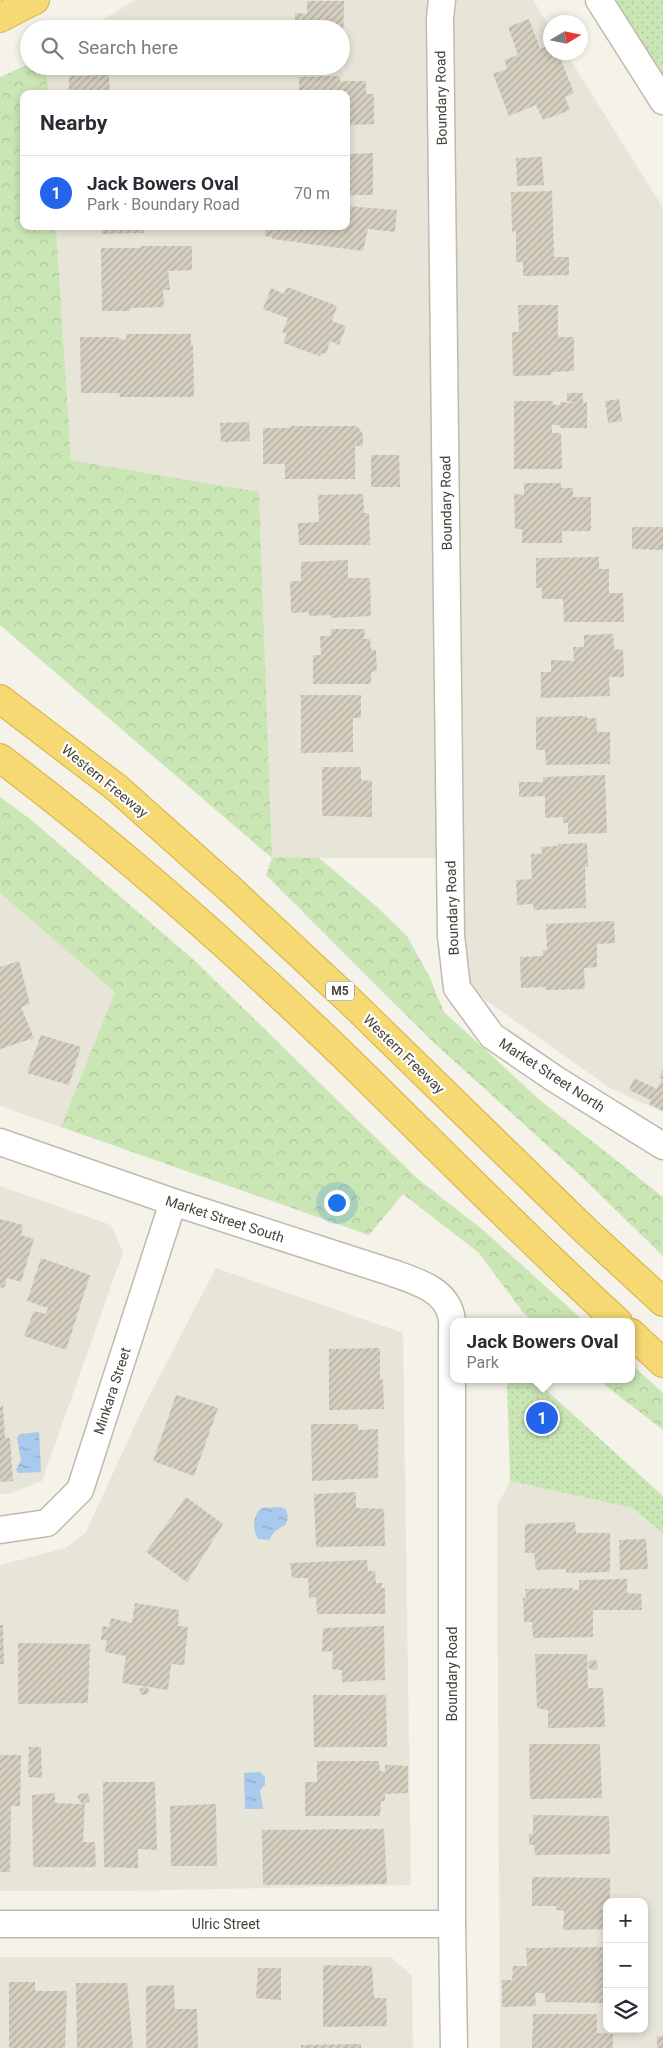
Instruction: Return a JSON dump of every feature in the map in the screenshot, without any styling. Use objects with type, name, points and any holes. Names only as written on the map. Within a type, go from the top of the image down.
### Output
[{"type":"highway","points":[[0,18],[35,0]]},
{"type":"highway","name":"Western Freeway","points":[[0,699],[117,788],[230,889],[351,1002],[586,1231],[663,1302]]},
{"type":"highway","points":[[0,758],[71,811],[227,947],[340,1053],[614,1318]]},
{"type":"highway","points":[[635,1337],[663,1363]]},
{"type":"street","points":[[600,0],[663,101]]},
{"type":"street","name":"Boundary Road","points":[[441,9],[452,936],[457,988]]},
{"type":"street","name":"Market Street North","points":[[457,988],[492,1036],[555,1079],[663,1146]]},
{"type":"street","name":"Market Street South","points":[[0,1142],[172,1202],[393,1273],[427,1286],[446,1301]]},
{"type":"street","name":"Minkara Street","points":[[0,1530],[47,1523],[80,1490],[172,1202]]},
{"type":"street","name":"Boundary Road","points":[[446,1301],[452,1318]]},
{"type":"street","name":"Boundary Road","points":[[452,1383],[452,1924],[454,2048]]},
{"type":"street","name":"Ulric Street","points":[[0,1924],[452,1924]]},
{"type":"shaded area","points":[[135,0],[533,0],[543,16],[543,60],[570,60],[663,208],[663,1112],[610,1088],[456,979],[450,858],[272,858],[259,492],[71,460],[56,230],[350,230],[350,90],[48,90],[47,75],[350,75],[350,20],[103,20]]},
{"type":"shaded area","points":[[0,893],[116,992],[61,1127],[0,1106]]},
{"type":"shaded area","points":[[0,1186],[111,1225],[123,1252],[42,1481],[9,1494],[0,1494]]},
{"type":"shaded area","points":[[216,1268],[403,1333],[411,1885],[120,1891],[0,1891],[0,1565],[66,1548],[86,1532],[142,1410]]},
{"type":"shaded area","points":[[510,1481],[632,1508],[663,1533],[663,2048],[500,2048],[497,1507]]},
{"type":"shaded area","points":[[0,1957],[391,1957],[412,1976],[413,2048],[0,2048]]},
{"type":"green space","points":[[607,0],[663,0],[663,84]]},
{"type":"green space","points":[[20,68],[20,75],[47,75],[48,90],[20,90],[20,230],[56,230],[71,460],[259,492],[272,857],[319,858],[376,906],[407,936],[429,976],[444,1012],[542,1102],[663,1197],[663,1256],[582,1177],[432,1041],[266,875],[272,858],[0,625],[0,77]]},
{"type":"green space","points":[[0,797],[30,819],[195,961],[419,1180],[483,1230],[581,1318],[529,1318],[479,1253],[403,1194],[369,1235],[61,1127],[115,992],[0,893]]},
{"type":"green space","points":[[635,1368],[663,1393],[663,1430],[602,1383],[635,1383]]},
{"type":"green space","points":[[507,1383],[538,1383],[663,1496],[663,1533],[632,1508],[510,1481]]},
{"type":"water","points":[[39,1432],[41,1472],[18,1473],[16,1470],[21,1460],[17,1438],[20,1434]]},
{"type":"water","points":[[280,1507],[286,1509],[288,1517],[286,1524],[274,1532],[269,1540],[258,1539],[254,1523],[258,1511],[261,1508]]},
{"type":"water","points":[[260,1772],[265,1777],[265,1785],[260,1790],[263,1809],[245,1809],[244,1773]]},
{"type":"building","points":[[307,1],[344,1],[344,20],[295,20],[295,13],[307,14]]},
{"type":"building","points":[[529,19],[540,49],[543,48],[543,60],[561,60],[574,93],[565,97],[570,110],[543,120],[536,105],[509,116],[493,74],[507,69],[504,60],[518,55],[508,27]]},
{"type":"building","points":[[109,75],[110,90],[69,90],[69,76]]},
{"type":"building","points":[[340,76],[340,81],[366,81],[366,94],[374,94],[374,124],[350,125],[350,90],[299,90],[299,77]]},
{"type":"building","points":[[373,153],[373,195],[350,195],[350,154]]},
{"type":"building","points":[[542,157],[544,185],[517,186],[516,158]]},
{"type":"building","points":[[552,191],[554,257],[569,257],[569,275],[523,276],[523,262],[516,262],[516,231],[512,232],[511,192]]},
{"type":"building","points":[[350,206],[397,210],[395,232],[368,229],[363,251],[272,239],[272,237],[265,236],[265,230],[350,230]]},
{"type":"building","points":[[102,230],[144,230],[144,233],[102,234]]},
{"type":"building","points":[[141,246],[192,246],[192,270],[168,271],[170,290],[163,290],[164,307],[131,308],[130,311],[102,311],[101,248],[141,248]]},
{"type":"building","points":[[287,287],[337,306],[332,321],[346,326],[339,345],[330,341],[326,354],[321,353],[320,356],[283,343],[287,334],[282,332],[288,318],[263,309],[271,288],[284,294]]},
{"type":"building","points":[[518,305],[558,305],[558,337],[574,337],[574,371],[551,372],[551,375],[513,376],[512,332],[519,332]]},
{"type":"building","points":[[126,334],[191,334],[194,397],[120,397],[119,393],[81,393],[80,337],[119,337],[119,339],[126,340]]},
{"type":"building","points":[[567,393],[583,393],[583,403],[587,402],[587,428],[560,428],[560,425],[552,425],[552,433],[561,433],[562,469],[514,469],[514,401],[553,401],[553,405],[560,405],[560,402],[577,403],[567,401]]},
{"type":"building","points":[[619,399],[622,421],[608,423],[605,401]]},
{"type":"building","points":[[249,422],[250,441],[221,442],[220,423]]},
{"type":"building","points":[[291,426],[357,426],[363,434],[363,446],[355,446],[355,479],[285,479],[285,464],[263,464],[263,428],[290,428]]},
{"type":"building","points":[[371,455],[399,455],[400,487],[371,487]]},
{"type":"building","points":[[524,483],[561,483],[561,488],[573,488],[573,497],[591,497],[591,531],[562,531],[562,543],[522,543],[522,529],[515,529],[514,494],[524,495]]},
{"type":"building","points":[[363,494],[364,513],[369,513],[370,545],[299,545],[298,523],[319,522],[318,495]]},
{"type":"building","points":[[632,527],[663,527],[663,550],[632,549]]},
{"type":"building","points":[[599,557],[599,569],[609,569],[609,593],[623,593],[624,622],[564,622],[563,599],[542,599],[542,588],[536,588],[536,558]]},
{"type":"building","points":[[348,560],[348,578],[370,578],[371,616],[331,618],[331,615],[309,616],[309,612],[291,613],[290,581],[301,581],[301,562]]},
{"type":"building","points":[[331,629],[365,629],[364,639],[370,639],[371,650],[376,650],[377,671],[371,672],[371,684],[313,684],[313,655],[321,655],[320,636],[331,636]]},
{"type":"building","points":[[613,634],[614,649],[623,650],[624,677],[609,677],[610,696],[541,698],[541,672],[551,672],[551,660],[574,661],[573,647],[584,647],[584,635]]},
{"type":"building","points":[[301,695],[361,695],[361,718],[353,718],[353,752],[301,753]]},
{"type":"building","points":[[587,716],[587,718],[596,718],[597,732],[610,732],[610,764],[546,765],[545,750],[536,750],[536,717]]},
{"type":"building","points":[[322,767],[361,767],[361,780],[372,781],[372,817],[322,816]]},
{"type":"building","points":[[605,775],[607,833],[568,834],[568,823],[563,823],[563,817],[545,818],[545,796],[519,797],[519,782],[543,782],[543,777]]},
{"type":"building","points":[[587,843],[588,867],[585,867],[586,908],[534,910],[533,904],[517,905],[516,880],[532,879],[531,854],[542,854],[541,847],[558,846],[558,844]]},
{"type":"building","points":[[614,921],[615,943],[597,944],[597,967],[584,968],[585,989],[546,990],[545,987],[521,988],[520,957],[543,956],[543,950],[547,950],[546,924]]},
{"type":"building","points":[[19,961],[30,1004],[21,1007],[34,1038],[0,1049],[0,967]]},
{"type":"building","points":[[41,1035],[81,1047],[69,1085],[27,1073]]},
{"type":"building","points":[[663,1069],[663,1111],[649,1104],[651,1100],[629,1090],[634,1078],[657,1089],[662,1079],[659,1078]]},
{"type":"building","points":[[0,1219],[23,1225],[21,1235],[34,1239],[21,1282],[7,1278],[4,1288],[0,1287]]},
{"type":"building","points":[[41,1258],[90,1275],[66,1350],[24,1336],[34,1311],[46,1314],[48,1308],[27,1301]]},
{"type":"building","points":[[380,1348],[380,1379],[383,1380],[384,1409],[329,1410],[329,1349]]},
{"type":"building","points":[[176,1395],[218,1408],[194,1476],[153,1461]]},
{"type":"building","points":[[3,1406],[5,1438],[10,1438],[13,1481],[0,1482],[0,1407]]},
{"type":"building","points":[[311,1424],[358,1424],[358,1430],[378,1429],[378,1478],[312,1481]]},
{"type":"building","points":[[356,1492],[356,1508],[384,1509],[385,1546],[316,1547],[314,1494]]},
{"type":"building","points":[[186,1497],[223,1524],[187,1582],[146,1552]]},
{"type":"building","points":[[575,1522],[576,1533],[610,1533],[610,1572],[566,1573],[566,1569],[536,1570],[534,1553],[525,1553],[525,1524]]},
{"type":"building","points":[[646,1539],[648,1569],[620,1570],[619,1540]]},
{"type":"building","points":[[367,1560],[368,1571],[375,1571],[376,1583],[382,1583],[382,1588],[385,1588],[385,1614],[317,1614],[316,1597],[309,1598],[308,1578],[292,1578],[290,1563]]},
{"type":"building","points":[[627,1579],[627,1593],[641,1594],[642,1610],[593,1610],[593,1637],[533,1638],[532,1622],[524,1622],[523,1598],[526,1598],[525,1589],[573,1588],[573,1590],[579,1590],[579,1580]]},
{"type":"building","points":[[135,1603],[179,1610],[178,1626],[188,1627],[184,1665],[171,1664],[168,1690],[122,1683],[126,1656],[105,1652],[107,1640],[101,1640],[103,1626],[109,1627],[111,1618],[132,1623]]},
{"type":"building","points":[[0,1625],[3,1625],[4,1664],[0,1664]]},
{"type":"building","points":[[384,1626],[385,1680],[342,1682],[342,1670],[332,1669],[333,1651],[322,1652],[323,1628]]},
{"type":"building","points":[[18,1643],[90,1644],[88,1703],[18,1704]]},
{"type":"building","points":[[535,1654],[587,1654],[588,1688],[603,1688],[605,1727],[548,1728],[548,1710],[537,1708]]},
{"type":"building","points":[[593,1660],[598,1665],[593,1670],[588,1665]]},
{"type":"building","points":[[145,1687],[149,1689],[148,1694],[141,1695],[139,1689]]},
{"type":"building","points":[[313,1695],[386,1695],[387,1747],[314,1747]]},
{"type":"building","points":[[529,1744],[600,1744],[602,1798],[530,1799]]},
{"type":"building","points":[[29,1747],[41,1747],[42,1778],[28,1777]]},
{"type":"building","points":[[0,1755],[21,1755],[20,1806],[11,1806],[10,1872],[0,1872]]},
{"type":"building","points":[[317,1761],[379,1761],[380,1771],[385,1772],[385,1765],[408,1766],[408,1793],[385,1794],[385,1801],[381,1801],[380,1816],[305,1816],[305,1782],[317,1782]]},
{"type":"building","points":[[103,1782],[155,1782],[157,1850],[138,1849],[138,1868],[104,1867]]},
{"type":"building","points":[[55,1793],[55,1803],[82,1804],[77,1797],[80,1794],[87,1793],[90,1797],[89,1802],[85,1803],[83,1842],[95,1842],[96,1867],[33,1867],[32,1795]]},
{"type":"building","points":[[216,1804],[217,1866],[171,1866],[170,1806]]},
{"type":"building","points":[[533,1815],[609,1816],[610,1854],[535,1855],[534,1845],[529,1845],[529,1834],[533,1834]]},
{"type":"building","points":[[384,1829],[387,1884],[263,1885],[262,1830]]},
{"type":"building","points":[[532,1877],[610,1878],[610,1898],[603,1898],[603,1929],[563,1930],[564,1911],[556,1910],[556,1906],[532,1906]]},
{"type":"building","points":[[603,1947],[603,2003],[545,2002],[545,1993],[535,1993],[536,2006],[502,2007],[502,1980],[512,1980],[513,1966],[527,1966],[526,1948]]},
{"type":"building","points":[[323,1965],[372,1966],[374,1998],[386,1998],[387,2026],[323,2027]]},
{"type":"building","points":[[258,1968],[281,1968],[281,2000],[256,1998]]},
{"type":"building","points":[[9,1982],[35,1982],[35,1991],[67,1991],[65,2048],[9,2048]]},
{"type":"building","points":[[76,1983],[127,1983],[133,2048],[77,2048]]},
{"type":"building","points":[[174,1985],[175,2009],[197,2009],[198,2048],[146,2048],[146,1986]]},
{"type":"building","points":[[533,2014],[597,2014],[597,2033],[613,2034],[613,2048],[532,2048]]},
{"type":"building","points":[[657,2036],[663,2036],[663,2048],[657,2048]]},
{"type":"building","points":[[361,2044],[361,2048],[301,2048],[301,2045]]},
{"type":"place","name":"Jack Bowers Oval","points":[[542,1418]]}]
